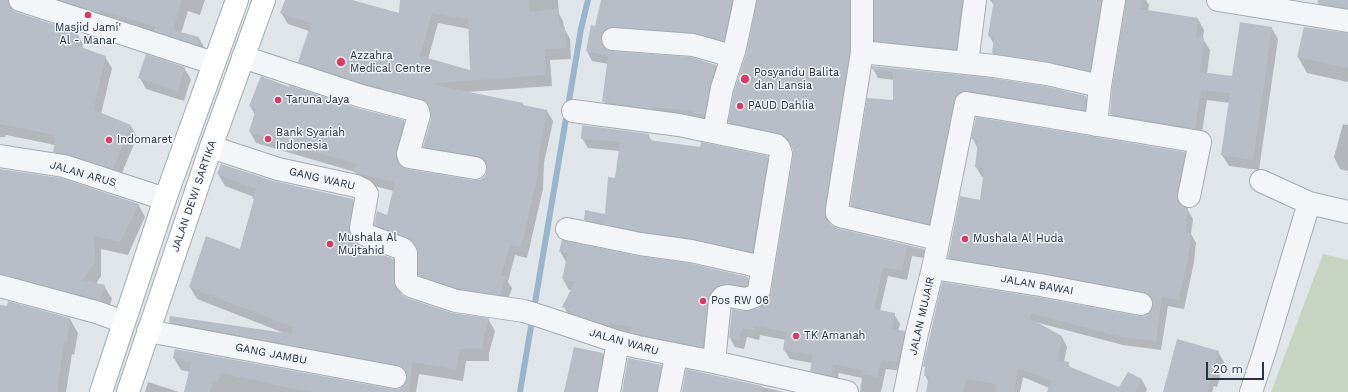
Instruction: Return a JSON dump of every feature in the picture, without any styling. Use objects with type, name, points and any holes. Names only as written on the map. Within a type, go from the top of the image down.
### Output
[{"type":"main road","points":[[101,392],[165,199],[237,0]]},
{"type":"main road","name":"JALAN DEWI SARTIKA","points":[[128,392],[211,147],[264,0]]},
{"type":"street","points":[[20,0],[214,63]]},
{"type":"street","points":[[714,132],[722,88],[732,56],[745,0]]},
{"type":"street","points":[[862,0],[862,52],[837,213],[840,216],[938,239]]},
{"type":"street","points":[[967,63],[975,0]]},
{"type":"street","points":[[1114,0],[1100,86],[1096,125],[1200,142],[1189,196]]},
{"type":"street","points":[[1218,0],[1348,21]]},
{"type":"street","points":[[613,39],[693,46],[732,56]]},
{"type":"street","points":[[862,52],[967,63],[1047,74],[1100,86]]},
{"type":"street","points":[[244,57],[361,96],[418,111],[419,115],[408,154],[409,157],[475,168]]},
{"type":"street","name":"JALAN MUJAIR","points":[[905,392],[917,333],[933,268],[966,103],[1096,125]]},
{"type":"street","points":[[573,111],[679,125],[776,145],[779,148],[781,154],[759,290],[755,296],[746,299],[728,296],[723,297],[720,301],[714,362]]},
{"type":"street","name":"GANG WARU","points":[[211,147],[278,169],[356,186],[364,190],[367,194],[361,228],[366,235],[403,249],[406,253],[406,281]]},
{"type":"street","name":"JALAN ARUS","points":[[0,156],[64,166],[165,199]]},
{"type":"street","points":[[1261,181],[1309,203],[1348,212]]},
{"type":"street","points":[[1251,392],[1309,203]]},
{"type":"street","points":[[566,229],[640,244],[691,251],[762,267]]},
{"type":"street","name":"JALAN BAWAI","points":[[933,268],[1040,285],[1141,304]]},
{"type":"street","name":"JALAN WARU","points":[[406,281],[411,286],[456,301],[533,314],[618,342],[676,356],[714,362],[794,386],[847,392]]},
{"type":"street","points":[[0,286],[96,312],[124,322]]},
{"type":"street","name":"GANG JAMBU","points":[[148,331],[395,377]]},
{"type":"street","points":[[609,392],[618,342]]},
{"type":"street","points":[[669,392],[676,356]]},
{"type":"green space","points":[[1323,254],[1348,260],[1348,392],[1271,392]]},
{"type":"building","points":[[0,0],[8,0],[10,8],[16,12],[77,32],[75,45],[106,56],[94,110],[131,125],[113,169],[68,154],[53,152],[56,137],[54,137],[55,135],[0,124]]},
{"type":"building","points":[[60,0],[182,0],[173,30],[199,37],[197,45],[154,31],[156,27],[101,10],[100,13]]},
{"type":"building","points":[[285,0],[352,0],[399,13],[400,0],[528,0],[529,12],[557,9],[560,28],[565,27],[566,48],[545,49],[546,75],[435,83],[435,85],[523,103],[523,105],[547,110],[539,152],[537,178],[521,247],[510,245],[501,275],[506,277],[500,295],[459,289],[418,275],[418,253],[413,242],[407,237],[374,225],[377,211],[387,215],[395,182],[354,172],[356,164],[249,132],[256,109],[249,106],[261,76],[289,87],[289,85],[357,108],[404,120],[396,151],[396,158],[401,166],[407,169],[473,180],[480,180],[485,176],[487,170],[487,163],[483,158],[423,147],[431,118],[431,112],[427,103],[422,99],[365,84],[298,62],[311,23],[280,13]],"holes":[[[432,13],[468,19],[470,70],[420,56]]]},
{"type":"building","points":[[601,0],[732,0],[724,41],[694,33],[614,27],[607,28],[603,32],[601,38],[602,45],[606,49],[612,51],[691,57],[716,65],[710,86],[705,114],[694,113],[694,111],[653,107],[652,109],[602,102],[608,56],[586,51],[591,25],[595,26]]},
{"type":"building","points":[[757,0],[850,0],[850,51],[825,207],[825,218],[831,225],[837,228],[924,249],[907,247],[902,271],[883,267],[874,309],[895,313],[892,329],[905,331],[898,362],[881,360],[877,377],[861,374],[862,370],[833,364],[831,376],[810,371],[813,355],[783,350],[786,332],[755,326],[754,330],[742,328],[739,340],[729,338],[732,309],[744,311],[759,308],[765,303],[771,292],[793,156],[793,150],[788,139],[779,133],[728,122],[734,91],[747,51]]},
{"type":"building","points":[[874,0],[962,0],[956,49],[874,41]]},
{"type":"building","points":[[994,0],[1101,1],[1090,71],[1049,62],[992,53],[994,37],[988,36]]},
{"type":"building","points":[[1126,0],[1142,0],[1141,9],[1198,18],[1196,37],[1204,38],[1200,72],[1232,76],[1240,22],[1272,27],[1253,160],[1221,155],[1230,93],[1201,90],[1195,128],[1110,114],[1112,88]]},
{"type":"building","points":[[1318,0],[1348,0],[1348,8],[1317,3]]},
{"type":"building","points":[[1304,27],[1348,33],[1348,68],[1297,57]]},
{"type":"building","points":[[146,54],[185,67],[177,91],[138,78]]},
{"type":"building","points":[[872,66],[992,78],[1045,86],[1086,96],[1085,110],[962,91],[957,95],[954,101],[929,224],[850,206],[867,98],[893,100],[893,72],[872,69]]},
{"type":"building","points":[[976,117],[1185,152],[1177,200],[1180,205],[1188,208],[1185,232],[1191,233],[1189,252],[1179,300],[1162,297],[1156,341],[1117,336],[1031,313],[1029,318],[1062,336],[1058,360],[1069,362],[1068,366],[1119,387],[1128,372],[1142,379],[1135,392],[1047,392],[1051,381],[1018,368],[1014,392],[996,392],[997,384],[966,379],[963,392],[926,392],[929,376],[924,376],[925,367],[923,366],[942,282],[1038,297],[1139,316],[1145,316],[1150,312],[1153,306],[1153,300],[1149,295],[1143,292],[1042,273],[948,258],[960,196],[980,200],[984,168],[975,167],[978,140],[971,139]]},
{"type":"building","points":[[582,125],[649,134],[648,140],[700,147],[701,142],[768,156],[752,252],[694,239],[642,232],[584,220],[585,210],[605,214],[608,177],[615,178],[620,142],[581,139]]},
{"type":"building","points":[[221,164],[274,181],[353,199],[349,230],[356,242],[362,247],[394,259],[394,286],[407,298],[452,313],[489,318],[483,340],[483,349],[460,349],[456,369],[412,362],[409,392],[309,392],[221,373],[218,382],[213,381],[210,392],[184,392],[191,363],[173,358],[175,349],[393,389],[399,389],[404,385],[407,379],[407,373],[403,368],[397,365],[169,322],[170,316],[291,334],[293,327],[189,287],[206,236],[240,249],[254,199],[252,198],[256,189],[217,174]]},
{"type":"building","points":[[0,169],[61,178],[139,204],[120,242],[94,236],[95,262],[83,280],[105,285],[100,300],[0,274]]},
{"type":"building","points":[[562,240],[638,256],[689,263],[748,277],[747,285],[721,285],[713,289],[708,300],[703,347],[641,335],[631,332],[632,327],[596,322],[562,307],[575,282],[562,279],[568,253],[559,252]]},
{"type":"building","points":[[8,301],[70,318],[67,342],[64,341],[57,392],[0,392],[0,305],[7,306]]},
{"type":"building","points":[[1177,339],[1219,351],[1207,392],[1163,392]]},
{"type":"building","points":[[574,347],[603,353],[597,392],[564,392]]},
{"type":"building","points":[[628,358],[662,365],[657,392],[622,392]]},
{"type":"building","points":[[686,369],[762,386],[761,392],[682,392]]},
{"type":"waterway","points":[[520,392],[581,29],[588,0]]},
{"type":"place","name":"Masjid Jami' Al - Manar","points":[[88,15]]},
{"type":"place","name":"Azzahra Medical Centre","points":[[341,62]]},
{"type":"place","name":"Posyandu Balita dan Lansia","points":[[745,79]]},
{"type":"place","name":"Taruna Jaya","points":[[278,100]]},
{"type":"place","name":"PAUD Dahlia","points":[[740,106]]},
{"type":"place","name":"Bank Syariah Indonesia","points":[[268,139]]},
{"type":"place","name":"Indomaret","points":[[109,140]]},
{"type":"place","name":"Mushala Al Huda","points":[[965,239]]},
{"type":"place","name":"Mushala Al Mujtahid","points":[[330,244]]},
{"type":"place","name":"Pos RW 06","points":[[703,301]]},
{"type":"place","name":"TK Amanah","points":[[796,336]]}]
